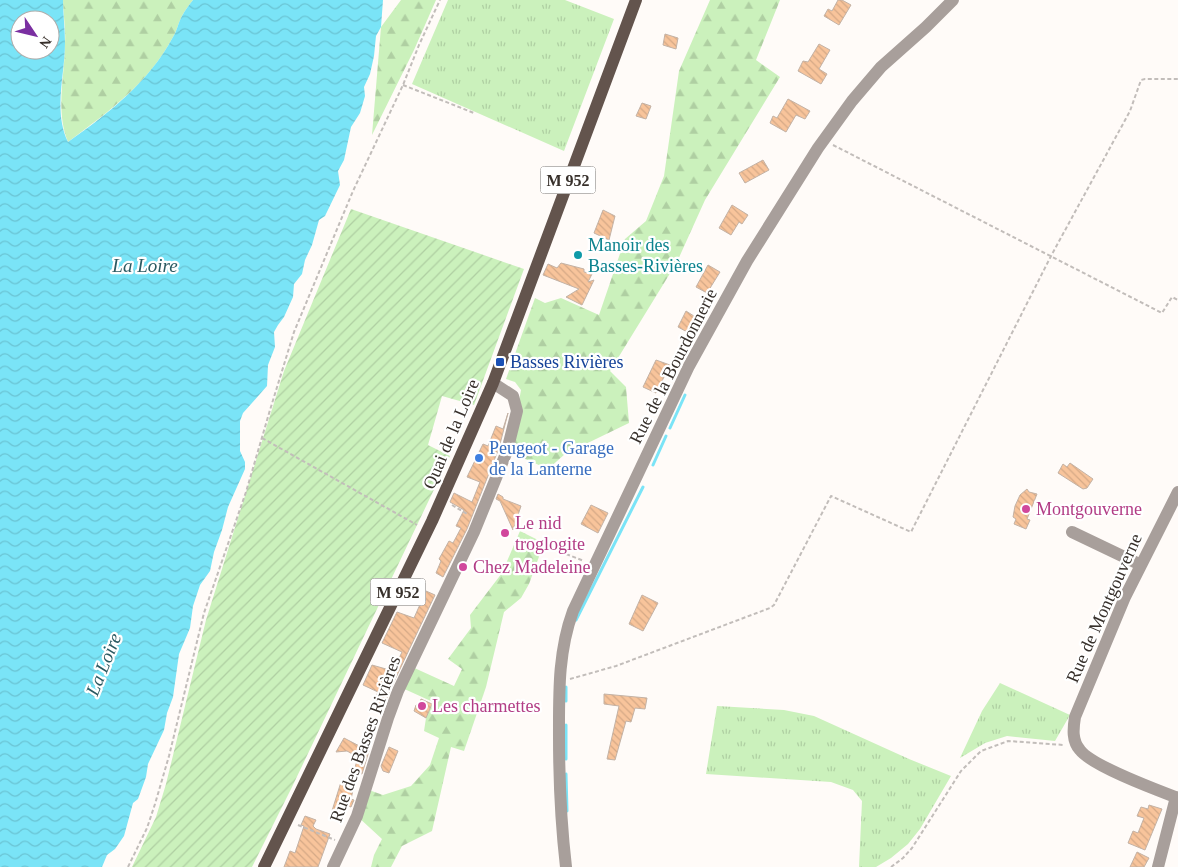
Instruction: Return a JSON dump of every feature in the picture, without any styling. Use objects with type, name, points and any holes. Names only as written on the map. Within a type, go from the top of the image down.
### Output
[{"type":"main road","name":"Quai de la Loire","points":[[264,867],[428,531],[493,383],[636,0]]},
{"type":"street","name":"Rue de la Bourdonnerie","points":[[566,867],[560,785],[559,679],[563,646],[573,611],[689,366],[747,261],[823,140],[852,101],[881,67],[953,0]]},
{"type":"street","name":"Rue des Basses Rivières","points":[[333,867],[357,816],[398,691],[476,526],[507,451],[518,412],[513,396],[493,383]]},
{"type":"street","name":"Rue de Montgouverne","points":[[1074,741],[1075,717],[1125,597],[1178,492]]},
{"type":"street","points":[[1072,532],[1141,565]]},
{"type":"street","points":[[1074,741],[1080,750],[1092,760],[1177,798],[1158,867]]},
{"type":"path","points":[[128,867],[147,828],[155,804],[204,613],[246,492],[294,332],[353,191],[403,85],[440,0]]},
{"type":"path","points":[[559,679],[576,678],[616,666],[770,608],[774,605],[831,496],[912,532],[1051,256],[1130,111],[1141,80],[1178,79]]},
{"type":"path","points":[[403,85],[474,114]]},
{"type":"path","points":[[823,140],[1162,313],[1172,297],[1178,300]]},
{"type":"path","points":[[262,438],[428,531]]},
{"type":"path","points":[[548,547],[595,565]]},
{"type":"path","points":[[891,867],[896,866],[919,839],[961,771],[980,751],[1008,741],[1064,745],[1074,741]]},
{"type":"path","points":[[293,823],[344,844]]},
{"type":"green space","points":[[63,0],[193,0],[179,21],[176,32],[163,54],[140,83],[113,108],[68,142],[64,130],[61,105],[65,55]]},
{"type":"green space","points":[[401,0],[436,0],[414,50],[372,135],[381,27]]},
{"type":"green space","points":[[448,0],[565,0],[614,19],[564,151],[412,84]]},
{"type":"green space","points":[[710,0],[780,0],[756,60],[780,77],[705,200],[677,262],[610,371],[626,387],[629,423],[565,454],[548,469],[507,451],[514,429],[521,390],[515,382],[506,379],[535,298],[545,303],[561,298],[599,315],[625,239],[646,221],[664,176],[679,71]]},
{"type":"green space","points":[[351,209],[524,269],[474,405],[442,396],[428,445],[450,456],[252,867],[132,867],[156,817],[166,784],[206,620],[284,371]]},
{"type":"green space","points":[[520,531],[544,543],[529,584],[521,598],[504,612],[486,687],[464,751],[451,747],[432,831],[402,846],[391,867],[371,867],[374,855],[382,839],[357,816],[366,789],[383,795],[411,786],[430,765],[439,738],[424,731],[426,718],[433,702],[400,687],[410,666],[454,686],[462,669],[448,659],[471,628],[470,615],[502,573]]},
{"type":"green space","points":[[1000,683],[1070,715],[1055,741],[1007,736],[985,743],[960,758],[982,711]]},
{"type":"green space","points":[[717,706],[784,710],[814,716],[951,776],[920,829],[908,844],[876,867],[859,867],[862,801],[853,790],[831,782],[706,774]]},
{"type":"water","name":"La Loire","points":[[0,0],[63,0],[65,55],[60,105],[61,118],[68,142],[113,108],[140,82],[163,53],[174,35],[179,21],[193,0],[383,0],[381,27],[376,36],[370,74],[364,87],[365,96],[360,113],[351,127],[344,160],[338,171],[340,185],[325,216],[319,220],[302,274],[294,284],[293,297],[284,317],[274,332],[275,347],[268,365],[267,386],[243,413],[240,421],[240,451],[245,462],[245,469],[228,507],[210,571],[200,585],[193,606],[190,628],[179,654],[173,697],[167,713],[164,730],[148,764],[146,777],[138,799],[133,803],[124,836],[115,849],[107,855],[102,867],[0,867]]},
{"type":"building","points":[[838,0],[851,5],[839,25],[824,16],[828,9],[832,11]]},
{"type":"building","points":[[665,34],[678,38],[676,49],[663,45]]},
{"type":"building","points":[[819,44],[830,50],[819,69],[827,74],[821,84],[798,71],[803,61],[808,62]]},
{"type":"building","points":[[788,99],[810,111],[805,119],[796,115],[786,132],[770,123],[773,116],[777,118]]},
{"type":"building","points":[[642,103],[651,106],[646,119],[636,116]]},
{"type":"building","points":[[763,160],[769,170],[745,183],[739,173]]},
{"type":"building","points":[[732,205],[748,215],[742,224],[739,222],[731,235],[719,228]]},
{"type":"building","points":[[603,210],[615,216],[609,240],[594,233]]},
{"type":"building","points":[[561,263],[584,269],[584,272],[592,274],[588,282],[594,280],[582,305],[566,297],[579,289],[543,275],[548,264],[557,268]]},
{"type":"building","points":[[708,265],[720,272],[707,293],[696,287]]},
{"type":"building","points":[[686,311],[697,318],[689,333],[678,327]]},
{"type":"building","points":[[656,360],[670,365],[656,393],[643,387]]},
{"type":"building","points":[[508,413],[499,448],[467,529],[443,577],[436,573],[441,561],[439,559],[449,541],[453,543],[461,528],[456,526],[464,510],[450,502],[454,493],[472,502],[480,482],[467,477],[483,444],[488,446],[496,426],[503,429]]},
{"type":"building","points":[[1070,463],[1093,479],[1087,488],[1083,489],[1058,473],[1063,464],[1067,467]]},
{"type":"building","points":[[1027,489],[1029,492],[1037,494],[1027,519],[1030,520],[1026,529],[1014,524],[1016,519],[1013,517],[1020,495]]},
{"type":"building","points":[[498,494],[503,499],[521,506],[513,530],[500,501],[496,499]]},
{"type":"building","points":[[591,505],[608,513],[598,533],[581,524]]},
{"type":"building","points":[[426,591],[435,595],[381,713],[370,709],[378,692],[363,685],[372,665],[393,671],[402,652],[382,643],[397,612],[414,618]]},
{"type":"building","points":[[642,595],[658,603],[643,631],[629,624]]},
{"type":"building","points":[[604,694],[647,698],[645,709],[635,708],[631,722],[626,721],[615,760],[607,759],[619,706],[604,704]]},
{"type":"building","points":[[421,699],[432,704],[426,718],[414,711]]},
{"type":"building","points":[[344,738],[369,751],[362,774],[354,771],[358,757],[347,751],[336,752]]},
{"type":"building","points":[[389,747],[398,751],[389,773],[383,771],[381,766]]},
{"type":"building","points":[[341,782],[354,786],[351,799],[354,800],[351,807],[348,806],[343,817],[331,814]]},
{"type":"building","points":[[1149,805],[1162,809],[1145,850],[1128,843],[1133,831],[1138,833],[1144,818],[1137,816],[1141,807],[1148,809]]},
{"type":"building","points":[[305,816],[316,820],[313,826],[316,829],[330,834],[318,867],[284,867],[290,851],[295,853],[304,826],[301,825]]},
{"type":"building","points":[[1137,852],[1149,858],[1144,867],[1130,867]]},
{"type":"waterway","points":[[670,428],[685,395]]},
{"type":"waterway","points":[[653,465],[666,436]]},
{"type":"waterway","points":[[576,620],[643,487]]},
{"type":"waterway","points":[[566,687],[566,701]]},
{"type":"waterway","points":[[566,725],[566,759]]},
{"type":"waterway","points":[[566,774],[567,811]]},
{"type":"place","name":"Manoir des Basses-Rivières","points":[[578,255]]},
{"type":"place","name":"Basses Rivières","points":[[500,362]]},
{"type":"place","name":"Peugeot - Garage de la Lanterne","points":[[479,458]]},
{"type":"place","name":"Montgouverne","points":[[1026,509]]},
{"type":"place","name":"Le nid troglogite","points":[[505,533]]},
{"type":"place","name":"Chez Madeleine","points":[[463,567]]},
{"type":"place","name":"Les charmettes","points":[[422,706]]}]
